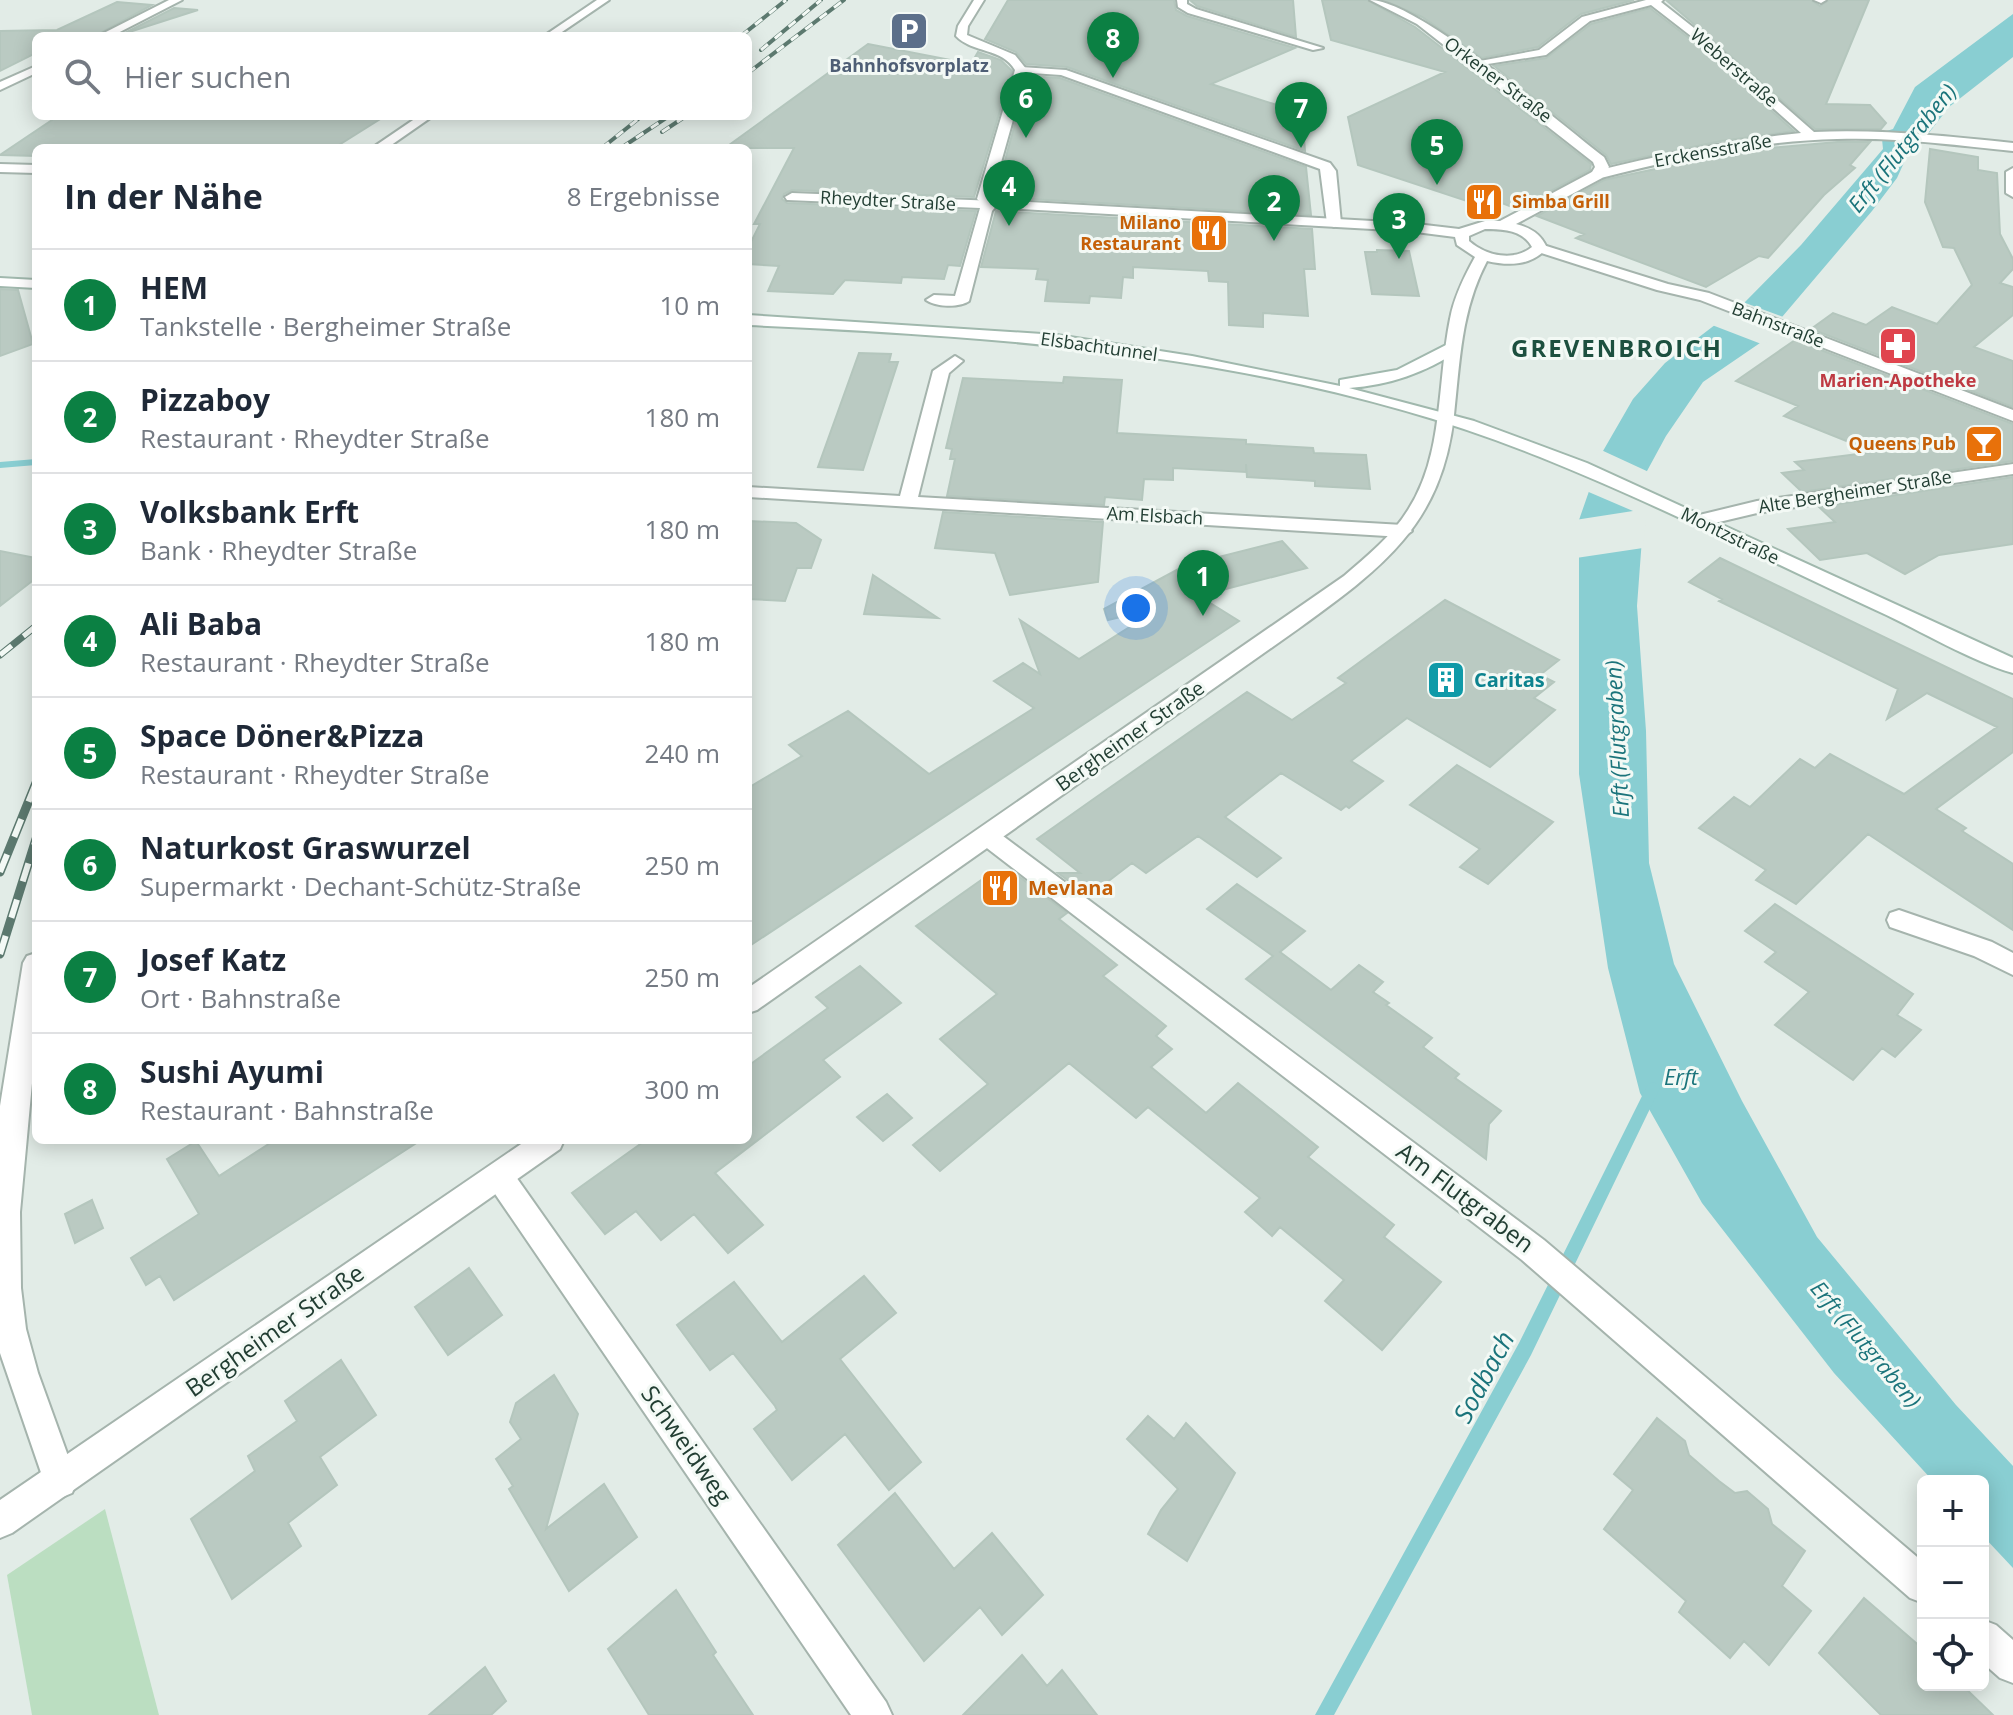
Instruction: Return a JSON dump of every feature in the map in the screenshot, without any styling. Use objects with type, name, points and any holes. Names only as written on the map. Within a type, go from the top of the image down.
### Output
[{"type":"street","points":[[111,32],[177,0]]},
{"type":"street","points":[[555,32],[604,0]]},
{"type":"street","points":[[934,300],[961,301],[985,210],[991,204],[984,199],[1021,70],[1013,58],[967,42],[960,33],[979,0]]},
{"type":"street","points":[[1182,0],[1182,5],[1192,11],[1317,48]]},
{"type":"street","name":"Orkener Straße","points":[[1375,0],[1414,17],[1594,154],[1601,164],[1597,175]]},
{"type":"street","points":[[1475,63],[1538,55],[1586,19],[1656,2]]},
{"type":"street","name":"Weberstraße","points":[[1656,2],[1811,136]]},
{"type":"street","points":[[1021,70],[1062,72],[1311,160],[1329,171],[1334,223]]},
{"type":"street","points":[[0,86],[32,71]]},
{"type":"street","points":[[384,144],[421,120]]},
{"type":"street","name":"Erckensstraße","points":[[1462,234],[1477,227],[1502,226],[1597,175],[1706,150],[1811,136],[1861,135],[2013,147]]},
{"type":"street","points":[[0,168],[32,169]]},
{"type":"street","points":[[2013,172],[2013,193]]},
{"type":"street","name":"Rheydter Straße","points":[[792,197],[1139,210],[1462,234]]},
{"type":"street","points":[[1462,234],[1465,245],[1483,255],[1519,259],[1533,255],[1540,248],[1537,239],[1530,234],[1502,226]]},
{"type":"street","name":"Bahnstraße","points":[[1540,248],[1582,258],[1674,292],[1704,296],[2013,416]]},
{"type":"street","name":"Bergheimer Straße","points":[[752,999],[1308,610],[1361,570],[1403,531],[1422,502],[1435,471],[1466,288],[1483,255]]},
{"type":"street","points":[[0,282],[32,284]]},
{"type":"street","name":"Elsbachtunnel","points":[[752,320],[1055,340],[1163,355],[1312,384],[1444,416]]},
{"type":"street","points":[[1312,384],[1361,383],[1397,377],[1424,367],[1454,347]]},
{"type":"street","points":[[908,502],[941,371],[955,361]]},
{"type":"street","name":"Montzstraße","points":[[1444,416],[1514,438],[1581,467],[2013,666]]},
{"type":"street","name":"Alte Bergheimer Straße","points":[[1698,521],[1757,507],[2013,469]]},
{"type":"street","name":"Am Elsbach","points":[[752,492],[1403,531]]},
{"type":"street","name":"Am Flutgraben","points":[[987,836],[1510,1232],[1612,1316],[1917,1580]]},
{"type":"street","points":[[1899,920],[1983,949],[2013,965]]},
{"type":"street","points":[[32,990],[13,1116],[4,1212],[4,1276],[13,1342],[60,1481]]},
{"type":"street","name":"Bergheimer Straße","points":[[0,1521],[544,1144]]},
{"type":"street","name":"Schweidweg","points":[[499,1176],[873,1715]]},
{"type":"street","points":[[1989,1643],[2013,1665]]},
{"type":"green space","points":[[105,1509],[159,1715],[32,1715],[7,1575]]},
{"type":"water","name":"Erft","points":[[2013,14],[2013,57],[1949,107],[1925,138],[1911,147],[1897,178],[1872,211],[1760,343],[1703,382],[1666,436],[1647,471],[1637,606],[1646,731],[1649,863],[1674,964],[1742,1101],[1817,1237],[1956,1405],[2013,1466],[2013,1568],[1989,1542],[1989,1475],[1928,1475],[1834,1373],[1702,1203],[1640,1093],[1608,968],[1579,774],[1579,520],[1603,451],[1633,399],[1665,363],[1745,302],[1801,245],[1883,149],[1882,139],[1877,134],[1893,129],[1915,87]]},
{"type":"pier","points":[[1740,301],[1786,318],[1764,345],[1712,325]]},
{"type":"pier","points":[[1599,449],[1651,473],[1643,548],[1576,558],[1575,520],[1633,511],[1584,490]]},
{"type":"building","points":[[1008,0],[1174,0],[1176,10],[1187,16],[1295,48],[1211,84],[1302,113],[1305,151],[1067,67],[1026,64],[1016,52],[985,39]]},
{"type":"building","points":[[1190,0],[1293,0],[1296,37],[1197,6]]},
{"type":"building","points":[[1322,0],[1367,0],[1415,27],[1591,164],[1590,170],[1517,209],[1502,203],[1485,207],[1358,165],[1348,117],[1445,72],[1331,40]]},
{"type":"building","points":[[1383,0],[1634,0],[1581,14],[1538,47],[1482,58],[1422,17]]},
{"type":"building","points":[[1666,0],[1811,0],[1820,6],[1829,0],[1869,0],[1826,104],[1870,105],[1886,123],[1881,129],[1815,129]]},
{"type":"building","points":[[117,2],[152,5],[102,32],[32,32],[32,55],[0,71],[0,31],[57,30]]},
{"type":"building","points":[[174,8],[198,10],[129,32]]},
{"type":"building","points":[[1650,8],[1698,45],[1794,131],[1721,141],[1611,164],[1606,155],[1494,66],[1546,58],[1591,24]]},
{"type":"building","points":[[868,44],[971,64],[978,52],[1001,60],[1012,71],[974,197],[792,190],[782,199],[787,203],[976,211],[960,266],[948,265],[944,279],[902,277],[901,283],[845,280],[833,294],[768,291],[779,266],[752,264],[752,240],[760,224],[754,224],[794,148],[752,148],[752,144],[730,144]]},
{"type":"building","points":[[1028,76],[1060,78],[1306,167],[1311,215],[995,197]]},
{"type":"building","points":[[52,120],[379,120],[340,144],[32,144],[32,156],[0,155]]},
{"type":"building","points":[[1870,142],[1850,165],[1855,168],[1824,195],[1768,258],[1759,256],[1706,287],[1576,238],[1584,234],[1537,216],[1604,180],[1746,150]]},
{"type":"building","points":[[1930,149],[1978,157],[1978,170],[1997,173],[2000,234],[2013,259],[2013,269],[2000,283],[2013,287],[2013,315],[1974,347],[2013,361],[2013,407],[1811,329],[1833,313],[1866,325],[1892,307],[1937,324],[1972,285],[1954,248],[1943,247],[1925,202]]},
{"type":"building","points":[[996,211],[1312,229],[1315,269],[1304,269],[1308,316],[1263,313],[1263,327],[1229,325],[1228,282],[1209,281],[1208,271],[1133,267],[1133,278],[1123,277],[1121,298],[1090,296],[1089,303],[1045,301],[1048,280],[1036,279],[1038,269],[981,267]]},
{"type":"building","points":[[1409,251],[1419,296],[1372,294],[1365,252]]},
{"type":"building","points":[[0,289],[18,290],[32,344],[0,356]]},
{"type":"building","points":[[1795,340],[2013,424],[2013,461],[1802,492],[1782,473],[1804,470],[1795,462],[1874,452],[1784,416],[1798,406],[1736,381]]},
{"type":"building","points":[[859,353],[891,354],[889,362],[898,362],[863,470],[818,467]]},
{"type":"building","points":[[1064,377],[1122,380],[1117,433],[1246,440],[1246,444],[1313,448],[1314,453],[1366,455],[1370,489],[1315,486],[1315,481],[1247,477],[1246,464],[1246,472],[1173,468],[1173,480],[1144,479],[1142,500],[1105,497],[1104,505],[947,496],[955,459],[950,459],[952,449],[946,448],[963,378],[1063,383]]},
{"type":"building","points":[[2013,477],[2013,544],[1939,555],[1905,574],[1867,553],[1820,560],[1788,529],[1835,522],[1819,507]]},
{"type":"building","points":[[943,512],[1103,522],[1098,582],[1010,595],[995,553],[935,548]]},
{"type":"building","points":[[752,521],[796,523],[821,540],[811,568],[797,568],[785,601],[752,599]]},
{"type":"building","points":[[1282,541],[1307,568],[1199,596],[1239,621],[752,944],[752,786],[802,756],[789,745],[848,711],[929,774],[1034,708],[994,681],[1023,663],[1040,674],[1020,620],[1079,659],[1150,614],[1145,611],[1108,620],[1104,609],[1201,557],[1207,560]]},
{"type":"building","points":[[0,551],[32,557],[32,581],[0,606]]},
{"type":"building","points":[[1720,558],[2013,699],[2013,752],[1936,809],[1966,828],[1962,831],[2013,864],[2013,930],[1868,834],[1796,904],[1756,880],[1766,870],[1699,828],[1734,797],[1750,807],[1800,759],[1815,768],[1830,754],[1904,794],[1997,727],[1927,693],[1887,719],[1898,689],[1719,601],[1722,599],[1689,582]]},
{"type":"building","points":[[873,575],[938,618],[864,614]]},
{"type":"building","points":[[1445,600],[1559,660],[1540,675],[1554,682],[1534,698],[1555,710],[1490,767],[1407,718],[1351,761],[1383,781],[1349,808],[1346,806],[1341,810],[1281,773],[1225,817],[1281,858],[1257,877],[1198,836],[1146,873],[1132,863],[1089,896],[1058,873],[1080,873],[1037,839],[1095,798],[1247,692],[1292,720],[1346,683],[1338,678]]},
{"type":"building","points":[[1457,765],[1553,822],[1488,884],[1460,867],[1480,849],[1410,805]]},
{"type":"building","points":[[1017,875],[1067,913],[1059,919],[1117,965],[1103,976],[1166,1026],[1156,1036],[1172,1049],[1151,1067],[1206,1113],[1238,1083],[1318,1147],[1308,1157],[1394,1225],[1384,1237],[1441,1282],[1382,1350],[1325,1301],[1344,1280],[1280,1227],[1272,1236],[1245,1212],[1260,1198],[1148,1107],[1136,1118],[1069,1063],[940,1171],[913,1145],[988,1084],[940,1039],[997,994],[916,926],[987,876]]},
{"type":"building","points":[[1237,884],[1305,931],[1280,952],[1331,990],[1359,965],[1383,982],[1373,992],[1432,1038],[1423,1047],[1459,1074],[1455,1078],[1501,1111],[1489,1124],[1486,1159],[1246,979],[1273,956],[1207,909]]},
{"type":"building","points":[[1775,904],[1913,994],[1897,1015],[1921,1030],[1895,1057],[1882,1048],[1853,1080],[1775,1025],[1809,992],[1765,962],[1776,952],[1745,931]]},
{"type":"building","points":[[860,966],[901,1003],[823,1060],[840,1077],[715,1173],[763,1225],[728,1253],[694,1214],[661,1240],[636,1211],[605,1234],[572,1193],[640,1144],[752,1144],[752,1063],[828,1008],[816,997]]},
{"type":"building","points":[[887,1094],[912,1118],[883,1141],[857,1117]]},
{"type":"building","points":[[191,1144],[198,1144],[219,1176],[269,1144],[415,1144],[174,1300],[160,1276],[146,1285],[131,1258],[199,1214],[167,1159]]},
{"type":"building","points":[[92,1200],[103,1228],[75,1243],[65,1214]]},
{"type":"building","points":[[469,1268],[502,1315],[448,1355],[415,1307]]},
{"type":"building","points":[[864,1276],[896,1313],[840,1359],[921,1462],[889,1490],[845,1434],[792,1480],[754,1429],[777,1410],[775,1406],[733,1353],[710,1370],[677,1325],[734,1282],[782,1342]]},
{"type":"building","points":[[341,1360],[376,1415],[320,1457],[337,1485],[288,1523],[301,1546],[232,1599],[191,1519],[255,1471],[248,1456],[297,1421],[285,1401]]},
{"type":"building","points":[[554,1375],[578,1414],[546,1529],[604,1484],[637,1537],[569,1591],[509,1489],[513,1486],[496,1459],[521,1439],[510,1422],[516,1403]]},
{"type":"building","points":[[1148,1416],[1174,1439],[1186,1423],[1235,1473],[1187,1561],[1148,1534],[1161,1510],[1178,1489],[1127,1439]]},
{"type":"building","points":[[1657,1418],[1685,1441],[1689,1455],[1719,1481],[1735,1493],[1747,1491],[1768,1509],[1772,1524],[1805,1551],[1782,1586],[1811,1611],[1769,1665],[1744,1641],[1730,1658],[1679,1612],[1686,1601],[1604,1529],[1633,1490],[1614,1474]]},
{"type":"building","points":[[895,1493],[954,1569],[992,1533],[1043,1595],[1002,1635],[980,1607],[924,1661],[838,1545]]},
{"type":"building","points":[[676,1590],[716,1652],[713,1655],[753,1715],[649,1715],[608,1649]]},
{"type":"building","points":[[1864,1598],[1917,1644],[1917,1691],[1968,1691],[1993,1715],[1881,1715],[1819,1653]]},
{"type":"building","points":[[1022,1655],[1047,1686],[1062,1670],[1097,1715],[963,1715]]},
{"type":"building","points":[[485,1667],[506,1701],[491,1715],[429,1715]]},
{"type":"waterway","points":[[0,465],[32,462]]},
{"type":"waterway","name":"Sodbach","points":[[1324,1715],[1525,1349],[1653,1088]]},
{"type":"railway","points":[[746,32],[786,0]]},
{"type":"railway","points":[[761,50],[821,0]]},
{"type":"railway","points":[[752,70],[844,0]]},
{"type":"railway","points":[[607,144],[637,120]]},
{"type":"railway","points":[[627,144],[663,120]]},
{"type":"railway","points":[[662,132],[680,120]]},
{"type":"railway","points":[[0,655],[32,629]]},
{"type":"railway","points":[[0,872],[32,793]]},
{"type":"railway","points":[[0,954],[32,852]]},
{"type":"place","name":"Bahnhofsvorplatz","points":[[909,31]]},
{"type":"place","name":"Sushi Ayumi","points":[[1113,78]]},
{"type":"place","name":"Naturkost Graswurzel","points":[[1026,138]]},
{"type":"place","name":"Josef Katz","points":[[1301,148]]},
{"type":"place","name":"Space Döner&Pizza","points":[[1437,185]]},
{"type":"place","name":"Simba Grill","points":[[1484,202]]},
{"type":"place","name":"Ali Baba","points":[[1009,226]]},
{"type":"place","name":"Milano Restaurant","points":[[1209,233]]},
{"type":"place","name":"Pizzaboy","points":[[1274,241]]},
{"type":"place","name":"Volksbank Erft","points":[[1399,259]]},
{"type":"place","name":"Marien-Apotheke","points":[[1898,346]]},
{"type":"place","name":"Queens Pub","points":[[1984,444]]},
{"type":"place","name":"HEM","points":[[1203,616]]},
{"type":"place","name":"Caritas","points":[[1446,680]]},
{"type":"place","name":"Mevlana","points":[[1000,888]]},
{"type":"district","name":"GREVENBROICH","points":[[1617,349]]},
{"type":"water label","name":"Erft (Flutgraben)","points":[[1902,148]]},
{"type":"water label","name":"Erft (Flutgraben)","points":[[1617,739]]},
{"type":"water label","name":"Erft (Flutgraben)","points":[[1866,1344]]}]
